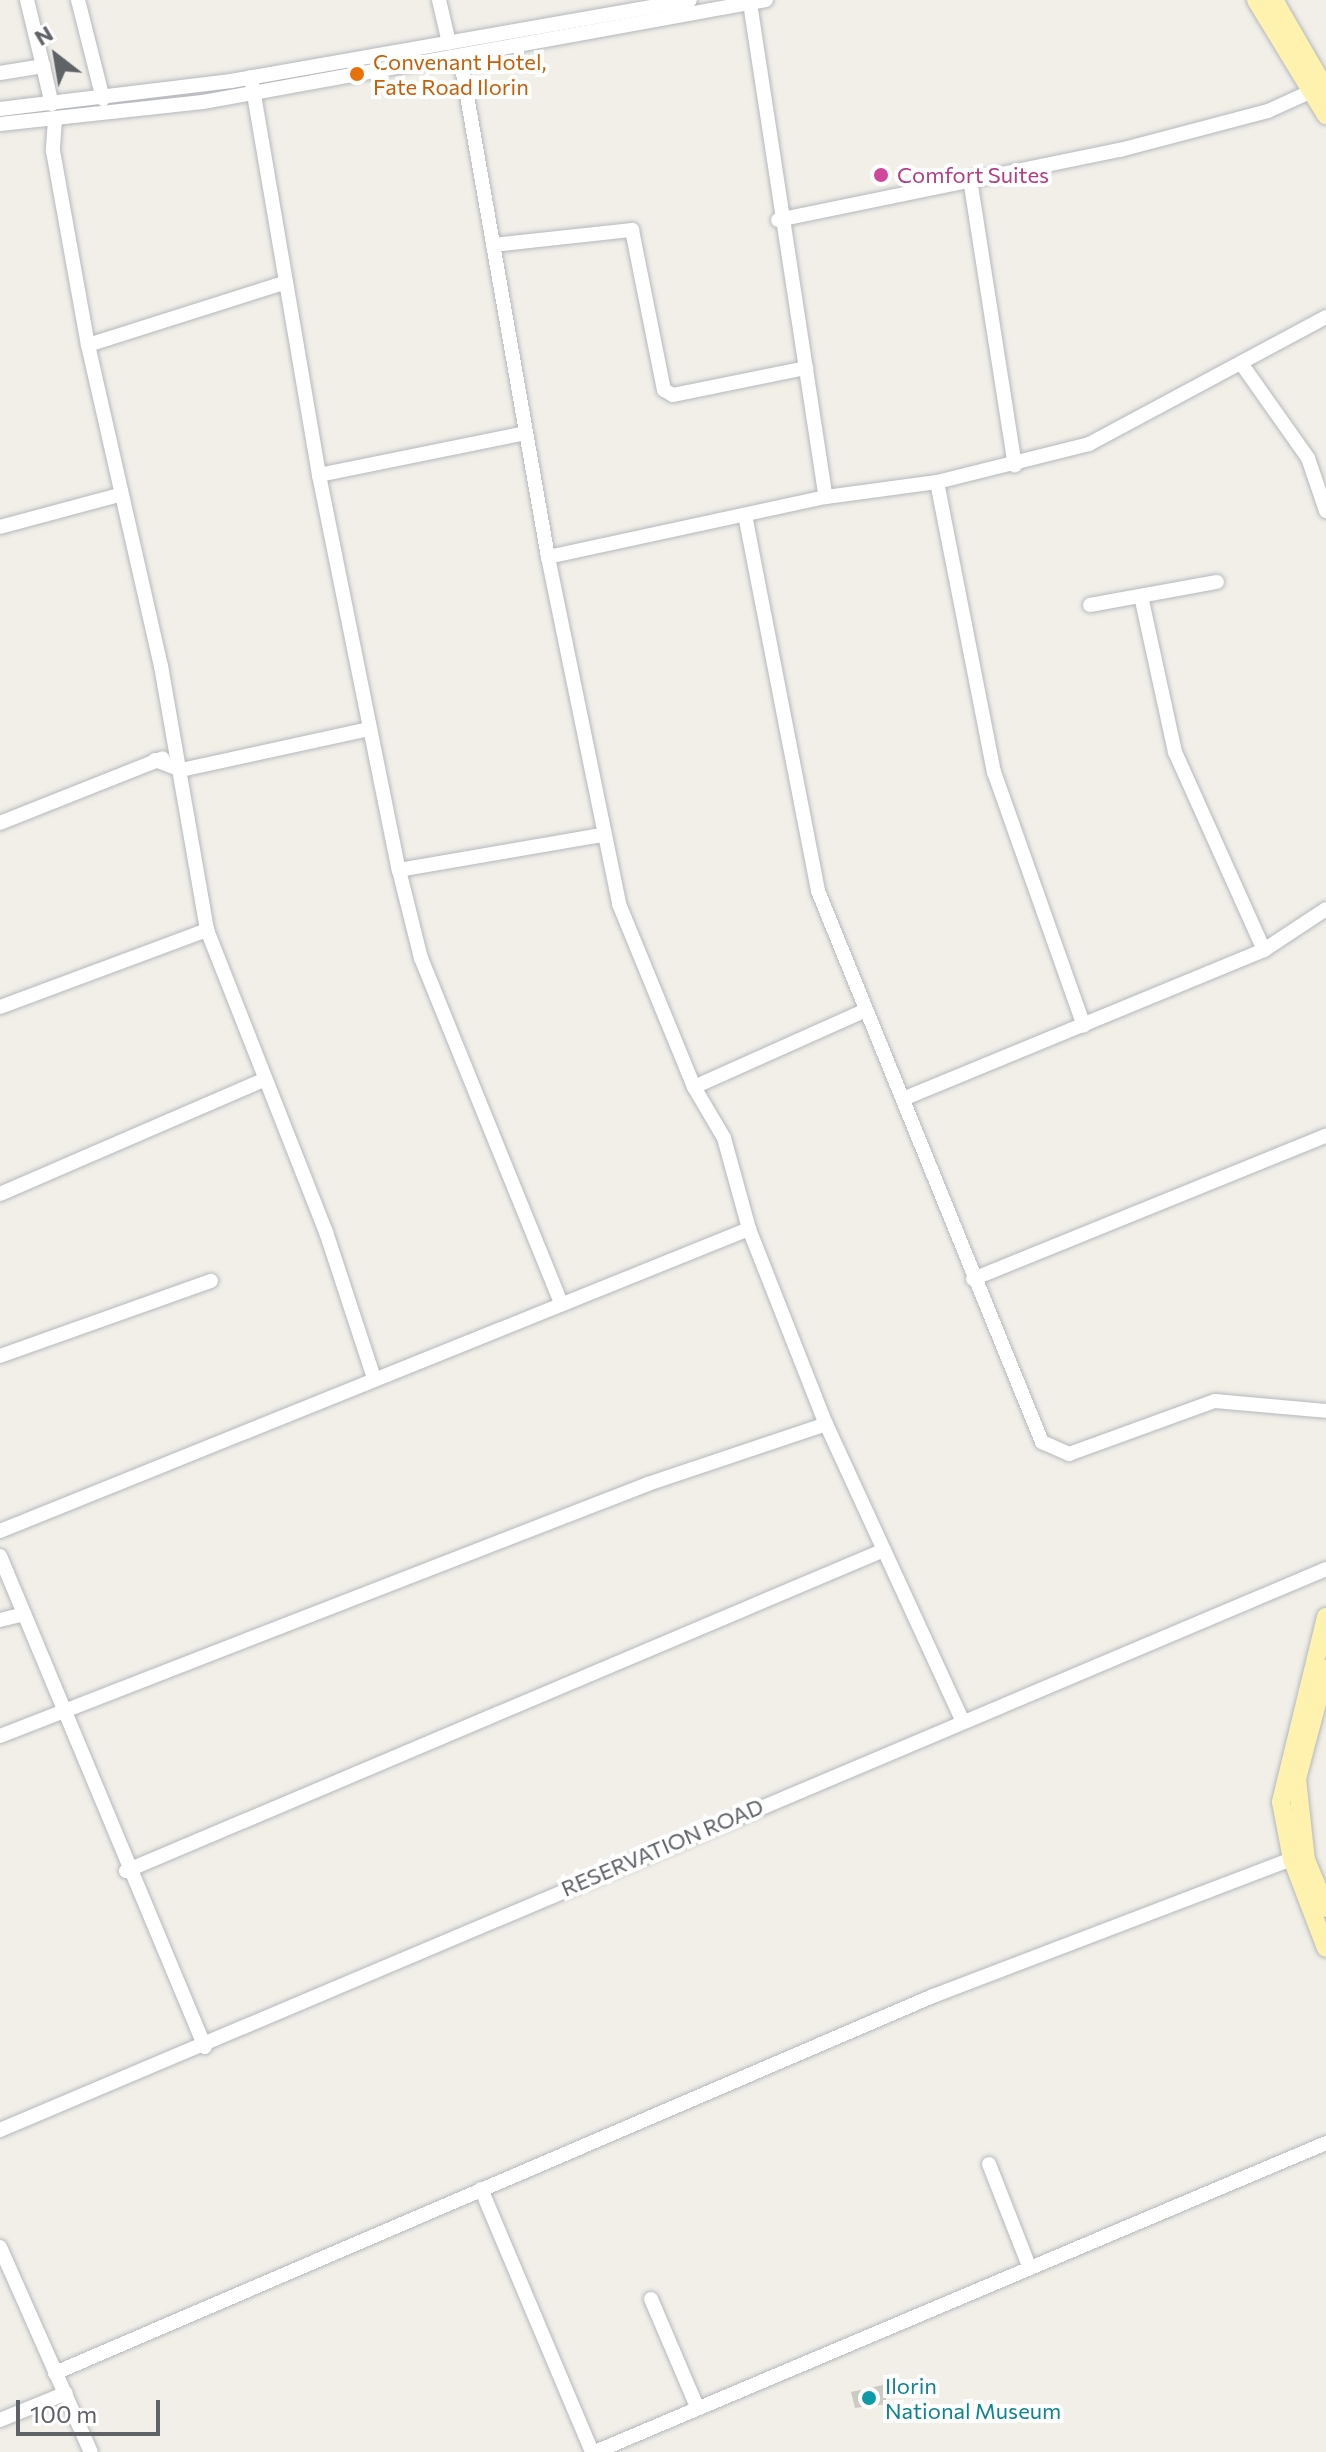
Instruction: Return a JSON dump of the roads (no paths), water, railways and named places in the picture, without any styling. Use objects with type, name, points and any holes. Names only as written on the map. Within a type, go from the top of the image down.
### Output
[{"type":"main road","points":[[1256,0],[1319,91]]},
{"type":"main road","points":[[1274,0],[1319,91],[1326,115]]},
{"type":"main road","points":[[1326,1617],[1284,1770],[1281,1802],[1292,1859],[1326,1948]]},
{"type":"main road","points":[[1326,1669],[1304,1739],[1297,1814],[1326,1908]]},
{"type":"street","points":[[27,0],[54,112],[53,151],[88,345],[178,753],[207,930],[263,1080],[326,1232],[374,1378]]},
{"type":"street","points":[[78,0],[103,99]]},
{"type":"street","points":[[439,0],[449,43]]},
{"type":"street","points":[[0,124],[103,99],[251,77],[690,0]]},
{"type":"street","points":[[0,109],[54,112],[255,94],[766,0]]},
{"type":"street","points":[[750,3],[778,220],[826,497]]},
{"type":"street","points":[[460,56],[548,557],[602,835],[619,904],[694,1087],[724,1138],[749,1229],[826,1424],[962,1720]]},
{"type":"street","points":[[0,73],[43,66]]},
{"type":"street","points":[[251,77],[319,475],[369,729],[421,958],[560,1301]]},
{"type":"street","points":[[778,220],[1120,150],[1268,111],[1319,91]]},
{"type":"street","points":[[970,179],[1015,465]]},
{"type":"street","points":[[493,245],[632,230],[664,390],[673,395],[806,368]]},
{"type":"street","points":[[88,345],[284,283]]},
{"type":"street","points":[[548,557],[826,497],[937,482],[1015,465],[1089,444],[1243,366],[1326,317]]},
{"type":"street","points":[[1243,366],[1301,445],[1326,511]]},
{"type":"street","points":[[319,475],[526,433]]},
{"type":"street","points":[[937,482],[994,772],[1084,1026]]},
{"type":"street","points":[[0,527],[119,495]]},
{"type":"street","points":[[745,515],[806,849],[866,1010],[905,1098],[973,1279],[1036,1433],[1058,1454],[1215,1401],[1326,1411]]},
{"type":"street","points":[[1090,605],[1217,582]]},
{"type":"street","points":[[1141,596],[1175,752],[1264,950]]},
{"type":"street","points":[[155,760],[181,770],[369,729]]},
{"type":"street","points":[[0,823],[178,753]]},
{"type":"street","points":[[399,870],[602,835]]},
{"type":"street","points":[[905,1098],[1264,950],[1326,909]]},
{"type":"street","points":[[0,1007],[207,930]]},
{"type":"street","points":[[694,1087],[866,1010]]},
{"type":"street","points":[[0,1194],[263,1080]]},
{"type":"street","points":[[973,1279],[1326,1136]]},
{"type":"street","points":[[0,1531],[560,1301],[749,1229]]},
{"type":"street","points":[[0,1356],[211,1281]]},
{"type":"street","points":[[0,1736],[64,1714],[648,1484],[826,1424]]},
{"type":"street","points":[[126,1871],[884,1550]]},
{"type":"street","points":[[0,1556],[126,1871],[205,2047]]},
{"type":"street","name":"RESERVATION ROAD","points":[[0,2130],[205,2047],[962,1720],[1326,1569]]},
{"type":"street","points":[[0,1620],[24,1614]]},
{"type":"street","points":[[55,2373],[933,1996],[1292,1859]]},
{"type":"street","points":[[481,2189],[593,2452],[1326,2143]]},
{"type":"street","points":[[989,2164],[1029,2266]]},
{"type":"street","points":[[0,2247],[91,2452]]},
{"type":"street","points":[[651,2299],[697,2407]]},
{"type":"street","points":[[0,2420],[66,2393]]},
{"type":"place","name":"Convenant Hotel, Fate Road Ilorin","points":[[357,74]]},
{"type":"place","name":"Comfort Suites","points":[[881,175]]},
{"type":"place","name":"Ilorin National Museum","points":[[869,2398]]}]
